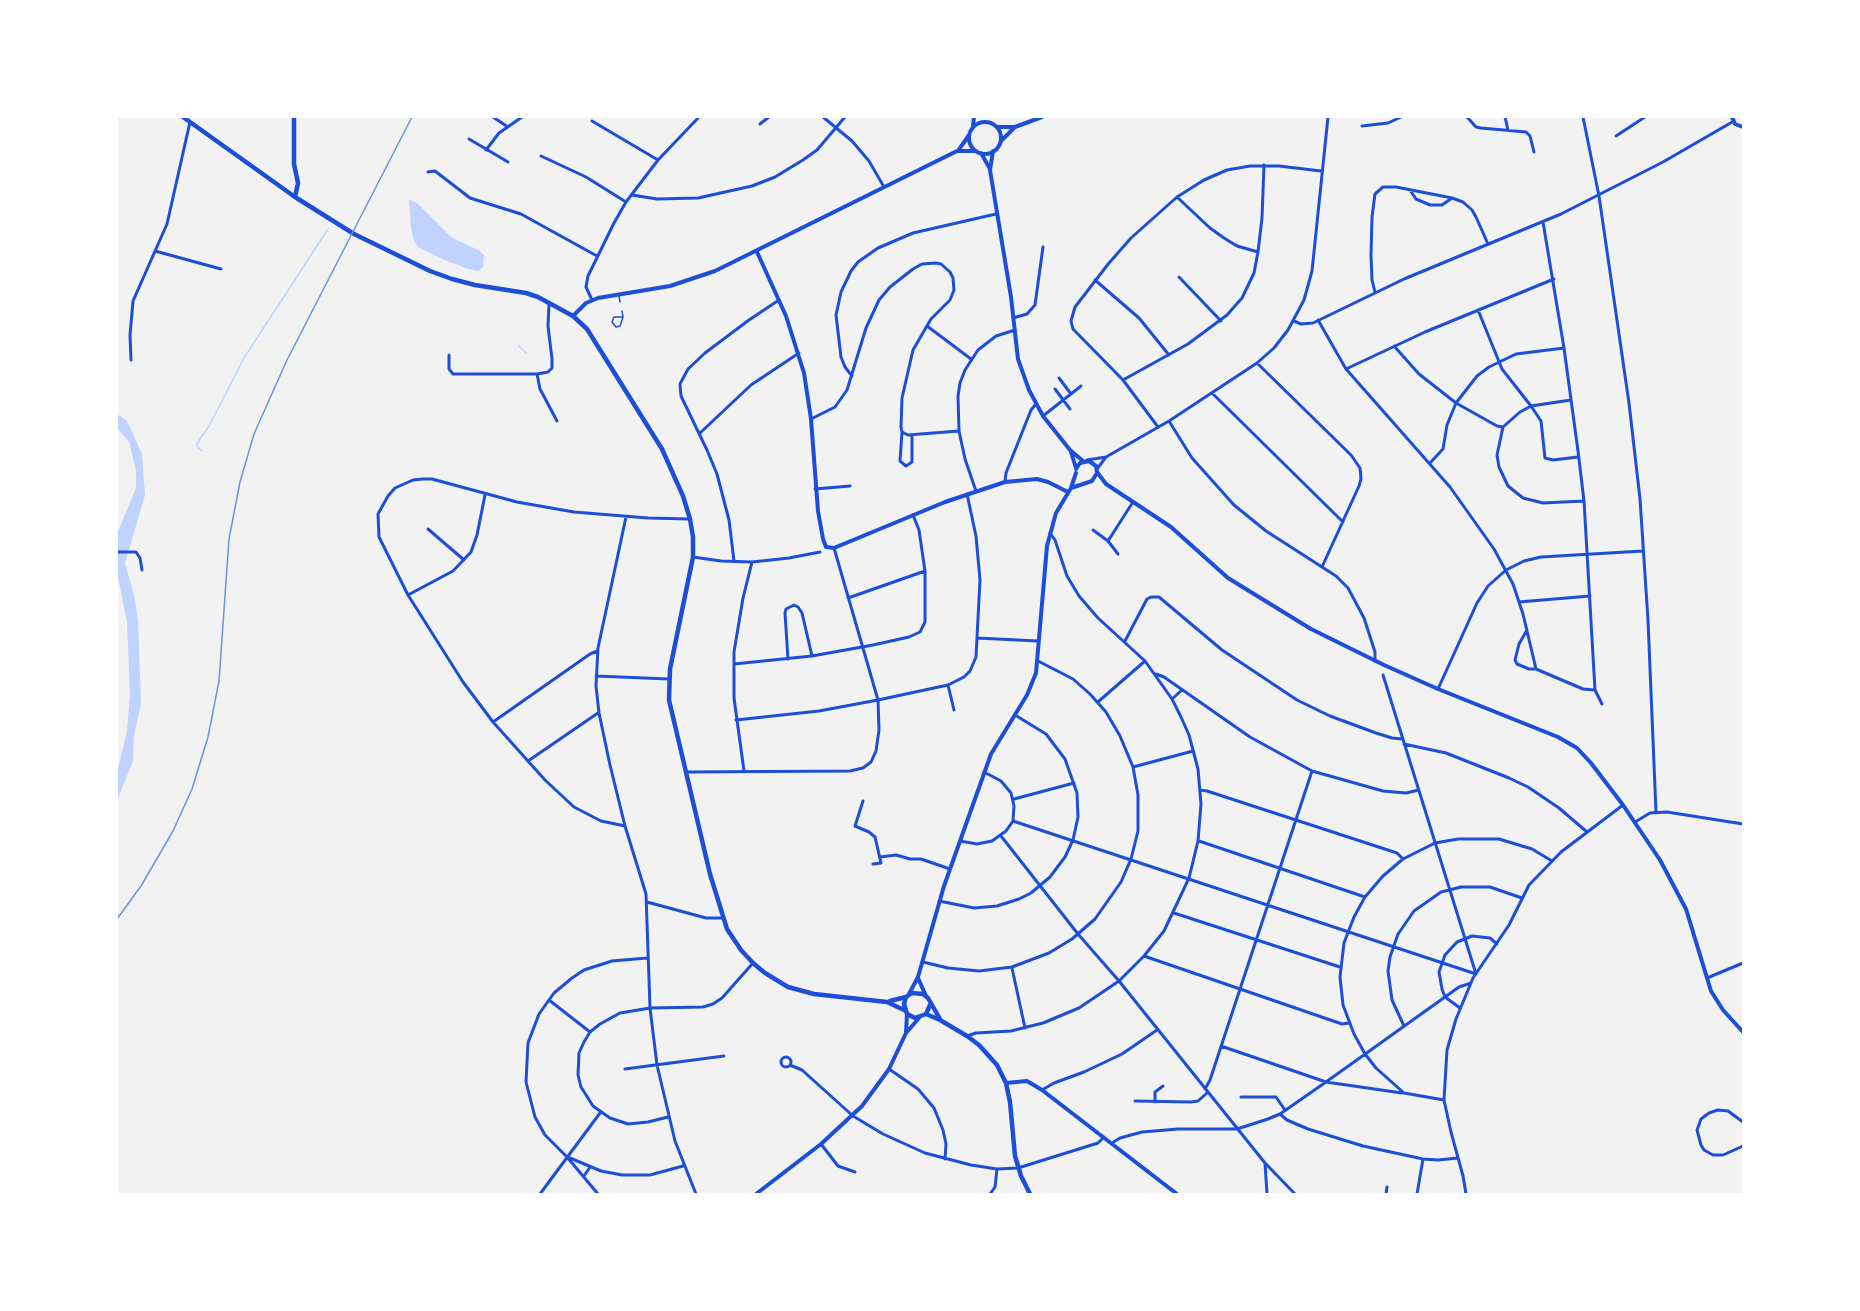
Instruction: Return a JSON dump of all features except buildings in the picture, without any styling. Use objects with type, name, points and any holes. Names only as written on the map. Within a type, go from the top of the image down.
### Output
[{"type":"main road","points":[[183,117],[295,197],[354,234],[430,271],[475,285],[525,293],[549,302],[573,316],[587,329],[662,450],[674,474],[690,519],[693,557],[669,680],[669,700],[709,871],[723,918],[732,938],[753,963],[776,981],[800,990],[814,994],[887,1002],[915,1018],[926,1014],[930,1005]]},
{"type":"main road","points":[[294,117],[294,164],[298,183],[295,197]]},
{"type":"main road","points":[[887,1002],[919,992],[926,996],[940,1020]]},
{"type":"main road","points":[[906,1012],[904,1004],[907,996]]},
{"type":"main road","points":[[926,1014],[967,1036],[993,1059],[1006,1083],[1018,1168],[1030,1194]]},
{"type":"street","points":[[493,117],[508,127]]},
{"type":"street","points":[[486,150],[500,134],[522,117]]},
{"type":"street","points":[[592,300],[586,287],[587,281],[597,256],[626,202],[658,160],[699,117]]},
{"type":"street","points":[[760,124],[769,117]]},
{"type":"street","points":[[823,117],[860,151],[885,188]]},
{"type":"street","points":[[632,195],[657,199],[698,198],[752,186],[775,177],[817,150],[845,117]]},
{"type":"street","points":[[957,152],[969,135],[975,117]]},
{"type":"street","points":[[983,117],[986,122],[997,127],[1015,127],[1041,117]]},
{"type":"street","points":[[907,996],[918,977],[939,901],[993,748],[1015,715],[1032,683],[1038,661],[1047,546],[1056,513],[1069,490],[1076,471],[1084,461],[1106,457],[1169,421],[1257,363],[1274,348],[1294,321],[1304,300],[1312,271],[1328,117]]},
{"type":"street","points":[[1362,126],[1388,123],[1401,117]]},
{"type":"street","points":[[1467,117],[1476,127],[1528,133],[1534,152]]},
{"type":"street","points":[[1504,117],[1508,130]]},
{"type":"street","points":[[1583,117],[1599,196],[1629,403],[1640,500],[1648,620],[1656,812]]},
{"type":"street","points":[[1616,136],[1645,117]]},
{"type":"street","points":[[1294,321],[1308,325],[1375,292],[1543,222],[1599,196],[1733,119],[1743,127]]},
{"type":"street","points":[[592,121],[658,160]]},
{"type":"street","points":[[131,360],[130,335],[133,301],[167,224],[190,122]]},
{"type":"street","points":[[973,127],[986,122]]},
{"type":"street","points":[[997,127],[1000,142]]},
{"type":"street","points":[[1015,127],[993,151],[990,170],[1021,367],[1043,416],[1070,450],[1084,461],[1092,462],[1106,484]]},
{"type":"street","points":[[969,135],[970,144],[979,152],[990,170]]},
{"type":"street","points":[[470,139],[508,162]]},
{"type":"street","points":[[573,316],[582,306],[592,300],[691,280],[723,268],[957,152],[993,151]]},
{"type":"street","points":[[541,156],[586,177],[626,202]]},
{"type":"street","points":[[1158,427],[1123,380],[1076,334],[1071,325],[1072,312],[1095,280],[1131,238],[1177,197],[1216,174],[1264,165],[1321,171]]},
{"type":"street","points":[[1123,380],[1169,355],[1221,321],[1234,309],[1247,291],[1254,273],[1258,252],[1264,165]]},
{"type":"street","points":[[428,172],[435,171],[442,175],[470,198],[521,214],[597,256]]},
{"type":"street","points":[[1375,292],[1372,280],[1371,235],[1376,194],[1383,187],[1410,190],[1463,202],[1472,210],[1488,244]]},
{"type":"street","points":[[1410,190],[1416,199],[1430,205],[1442,205],[1452,198]]},
{"type":"street","points":[[1177,197],[1224,238],[1237,246],[1258,252]]},
{"type":"street","points":[[852,376],[841,357],[836,315],[843,286],[858,262],[878,248],[913,233],[996,213]]},
{"type":"street","points":[[1543,222],[1554,279],[1584,501],[1595,690],[1602,704]]},
{"type":"street","points":[[1013,318],[1027,314],[1035,305],[1043,247]]},
{"type":"street","points":[[155,251],[221,269]]},
{"type":"street","points":[[757,252],[780,300],[799,353],[811,419],[815,489],[821,531],[826,547],[834,548],[967,494],[1005,482],[1037,479],[1069,490],[1096,476],[1097,470],[1106,457]]},
{"type":"street","points":[[811,419],[835,407],[847,390],[866,328],[879,300],[890,287],[913,269],[929,262],[936,263],[942,264],[950,272],[954,290],[950,300],[927,326],[908,367],[902,398],[900,461],[906,466],[912,462],[912,435]]},
{"type":"street","points":[[1179,277],[1221,321]]},
{"type":"street","points":[[1346,369],[1394,346],[1554,279]]},
{"type":"street","points":[[1095,280],[1139,318],[1169,355]]},
{"type":"street","points":[[734,561],[724,497],[714,466],[681,396],[679,390],[681,378],[705,353],[780,300]]},
{"type":"street","points":[[449,355],[449,369],[453,374],[548,372],[552,368],[549,302]]},
{"type":"street","points":[[1478,310],[1499,362],[1541,421],[1545,458],[1553,460],[1578,457]]},
{"type":"street","points":[[1318,320],[1346,369],[1464,504],[1506,570],[1519,602],[1536,669]]},
{"type":"street","points":[[927,326],[971,359]]},
{"type":"street","points":[[976,491],[965,459],[959,430],[960,383],[971,359],[987,342],[1005,332],[1015,330]]},
{"type":"street","points":[[1394,346],[1419,374],[1456,403],[1497,426],[1503,427]]},
{"type":"street","points":[[1430,463],[1443,449],[1456,403],[1477,376],[1516,354],[1564,348]]},
{"type":"street","points":[[699,433],[751,386],[799,353]]},
{"type":"street","points":[[1257,363],[1358,464],[1361,479],[1322,567]]},
{"type":"street","points":[[537,374],[540,389],[556,422]]},
{"type":"street","points":[[1059,378],[1071,394]]},
{"type":"street","points":[[1043,416],[1081,386]]},
{"type":"street","points":[[1054,389],[1070,409]]},
{"type":"street","points":[[1212,393],[1343,522]]},
{"type":"street","points":[[1571,400],[1531,405],[1512,418],[1503,427],[1498,444],[1498,467],[1508,486],[1523,498],[1543,503],[1584,501]]},
{"type":"street","points":[[1005,482],[1006,473],[1036,404]]},
{"type":"street","points":[[1169,421],[1192,458],[1234,505],[1266,531],[1342,582],[1355,597],[1375,652],[1375,661]]},
{"type":"street","points":[[902,432],[912,435],[959,430]]},
{"type":"street","points":[[1070,450],[1076,471],[1082,481],[1106,484],[1133,501],[1171,527],[1218,570],[1253,595],[1311,629],[1438,690],[1569,742],[1585,756],[1623,805],[1680,895],[1711,991],[1723,1010],[1743,1032]]},
{"type":"street","points":[[625,826],[602,821],[574,807],[493,722],[463,682],[408,595],[379,537],[378,514],[388,496],[404,483],[423,478],[442,481],[485,495],[566,510],[626,517],[690,519]]},
{"type":"street","points":[[815,489],[850,486]]},
{"type":"street","points":[[736,720],[819,711],[878,700],[958,682],[970,671],[976,657],[980,580],[976,536],[967,494]]},
{"type":"street","points":[[408,595],[453,571],[464,560],[474,543],[485,495]]},
{"type":"street","points":[[1108,541],[1133,501]]},
{"type":"street","points":[[734,664],[812,656],[909,637],[920,632],[925,622],[925,571],[919,530],[913,515]]},
{"type":"street","points":[[626,517],[597,651],[596,676],[599,713],[625,826],[647,902],[650,1008],[657,1065],[668,1117],[683,1166],[696,1194]]},
{"type":"street","points":[[429,529],[464,560]]},
{"type":"street","points":[[1093,530],[1108,541],[1118,554]]},
{"type":"street","points":[[967,1036],[976,1033],[1011,1031],[1044,1023],[1072,1012],[1119,981],[1144,956],[1164,931],[1189,878],[1198,841],[1200,790],[1193,751],[1189,735],[1172,699],[1145,661],[1098,618],[1079,596],[1067,576],[1055,540],[1050,533]]},
{"type":"street","points":[[686,772],[850,771],[863,768],[871,762],[876,751],[879,730],[878,700],[834,548]]},
{"type":"street","points":[[117,552],[130,551],[138,554],[142,570]]},
{"type":"street","points":[[1438,690],[1477,603],[1488,586],[1506,570],[1524,561],[1541,557],[1643,551]]},
{"type":"street","points":[[693,557],[752,562],[820,552]]},
{"type":"street","points":[[744,771],[736,720],[734,664],[739,616],[752,562]]},
{"type":"street","points":[[848,598],[925,571]]},
{"type":"street","points":[[1519,602],[1590,596]]},
{"type":"street","points":[[1125,641],[1148,599],[1159,597],[1222,650],[1297,700],[1330,716],[1376,733],[1402,739]]},
{"type":"street","points":[[788,660],[785,613],[786,609],[794,606],[798,607],[802,613],[812,656]]},
{"type":"street","points":[[1527,630],[1519,644],[1515,660],[1517,664],[1536,669],[1583,689],[1595,690]]},
{"type":"street","points":[[977,638],[1040,641]]},
{"type":"street","points":[[493,722],[597,651]]},
{"type":"street","points":[[923,962],[948,968],[979,971],[1012,967],[1049,953],[1078,934],[1095,919],[1121,882],[1131,859],[1138,831],[1137,788],[1133,768],[1120,736],[1098,702],[1072,679],[1038,661]]},
{"type":"street","points":[[1098,702],[1145,661]]},
{"type":"street","points":[[1155,674],[1164,677],[1250,737],[1312,771],[1383,791],[1406,793],[1419,790]]},
{"type":"street","points":[[1383,675],[1476,974]]},
{"type":"street","points":[[596,676],[669,680]]},
{"type":"street","points":[[948,685],[954,710]]},
{"type":"street","points":[[1172,699],[1182,690]]},
{"type":"street","points":[[528,761],[599,713]]},
{"type":"street","points":[[939,901],[962,907],[997,906],[1019,899],[1040,886],[1058,868],[1073,840],[1078,817],[1077,793],[1065,759],[1046,734],[1015,715]]},
{"type":"street","points":[[1404,744],[1446,753],[1528,787],[1559,808],[1587,832]]},
{"type":"street","points":[[1133,768],[1193,751]]},
{"type":"street","points":[[1135,1101],[1198,1101],[1206,1091],[1312,771]]},
{"type":"street","points":[[960,841],[984,844],[1000,836],[1013,820],[1014,800],[1011,792],[1001,781],[984,772]]},
{"type":"street","points":[[1014,800],[1074,783]]},
{"type":"street","points":[[1200,790],[1396,853],[1403,859]]},
{"type":"street","points":[[863,801],[855,826],[872,834],[880,857],[880,864],[873,864]]},
{"type":"street","points":[[1466,1194],[1444,1100],[1448,1050],[1460,1008],[1476,974],[1509,925],[1533,880],[1552,861],[1623,805]]},
{"type":"street","points":[[1635,822],[1656,812],[1677,813],[1743,824]]},
{"type":"street","points":[[1013,820],[1476,974]]},
{"type":"street","points":[[1000,836],[1237,1129],[1294,1194]]},
{"type":"street","points":[[1404,1093],[1388,1080],[1365,1054],[1349,1023],[1344,1005],[1340,967],[1344,943],[1365,897],[1383,876],[1403,859],[1435,843],[1464,838],[1499,839],[1532,849],[1552,861]]},
{"type":"street","points":[[1198,841],[1365,897]]},
{"type":"street","points":[[880,857],[896,855],[921,859],[950,869]]},
{"type":"street","points":[[1404,1026],[1392,1000],[1388,971],[1393,946],[1404,924],[1414,911],[1433,897],[1449,890],[1470,886],[1490,887],[1522,898]]},
{"type":"street","points":[[647,902],[706,918],[723,918]]},
{"type":"street","points":[[1174,913],[1340,967]]},
{"type":"street","points":[[1460,1008],[1445,997],[1440,980],[1442,962],[1449,948],[1456,942],[1480,937],[1490,938],[1497,944]]},
{"type":"street","points":[[1144,956],[1342,1024],[1349,1023]]},
{"type":"street","points":[[598,1194],[545,1135],[536,1118],[526,1082],[526,1057],[531,1030],[549,999],[562,985],[584,970],[612,961],[647,958]]},
{"type":"street","points":[[668,1117],[628,1124],[600,1113],[587,1098],[578,1075],[579,1053],[590,1032],[620,1013],[650,1008],[713,1005],[753,963]]},
{"type":"street","points":[[1707,978],[1743,963]]},
{"type":"street","points":[[1012,967],[1025,1028]]},
{"type":"street","points":[[918,977],[926,996]]},
{"type":"street","points":[[1111,1143],[1125,1136],[1159,1130],[1237,1129],[1280,1114],[1459,987],[1471,983]]},
{"type":"street","points":[[549,999],[590,1032]]},
{"type":"street","points":[[906,1012],[906,1032]]},
{"type":"street","points":[[756,1194],[853,1116],[873,1093],[889,1069],[906,1032],[919,1018]]},
{"type":"street","points":[[1042,1090],[1122,1054],[1157,1030]]},
{"type":"street","points":[[1221,1046],[1326,1082],[1444,1100]]},
{"type":"street","points":[[625,1069],[724,1056]]},
{"type":"street","points":[[790,1065],[802,1070],[853,1116],[897,1141],[945,1159],[997,1169],[1018,1168],[1098,1143],[1104,1138]]},
{"type":"street","points":[[889,1069],[918,1089],[934,1108],[943,1130],[946,1144],[945,1159]]},
{"type":"street","points":[[1006,1083],[1027,1081],[1042,1090],[1177,1194]]},
{"type":"street","points":[[1155,1101],[1155,1092],[1163,1086]]},
{"type":"street","points":[[1241,1097],[1276,1097],[1285,1110]]},
{"type":"street","points":[[1743,1122],[1728,1112],[1718,1110],[1701,1119],[1696,1130],[1698,1140],[1707,1153],[1723,1155],[1743,1146]]},
{"type":"street","points":[[540,1194],[600,1113]]},
{"type":"street","points":[[1280,1114],[1287,1120],[1336,1139],[1423,1159],[1458,1158]]},
{"type":"street","points":[[820,1143],[838,1166],[855,1172]]},
{"type":"street","points":[[567,1157],[611,1174],[637,1176],[660,1173],[683,1166]]},
{"type":"street","points":[[1416,1194],[1423,1159]]},
{"type":"street","points":[[1265,1163],[1267,1194]]},
{"type":"street","points":[[584,1176],[590,1167]]},
{"type":"street","points":[[990,1194],[995,1187],[997,1169]]},
{"type":"street","points":[[1386,1194],[1387,1187]]},
{"type":"lane","points":[[619,295],[620,302]]},
{"type":"lane","points":[[622,311],[623,317]]},
{"type":"water","points":[[409,199],[418,204],[451,237],[480,251],[484,255],[483,267],[478,271],[469,269],[418,247],[411,228]]},
{"type":"water","points":[[117,414],[127,421],[142,454],[145,495],[125,563],[138,620],[141,705],[134,735],[133,761],[117,801],[117,773],[127,731],[130,693],[127,622],[117,573],[117,534],[136,488],[136,470],[129,442],[117,428]]},
{"type":"waterway","points":[[202,451],[196,445],[209,426],[244,358],[328,229]]},
{"type":"waterway","points":[[519,346],[526,353]]},
{"type":"railway","points":[[117,919],[141,886],[173,831],[192,789],[208,737],[219,681],[229,539],[240,482],[254,434],[287,360],[412,117]]}]
